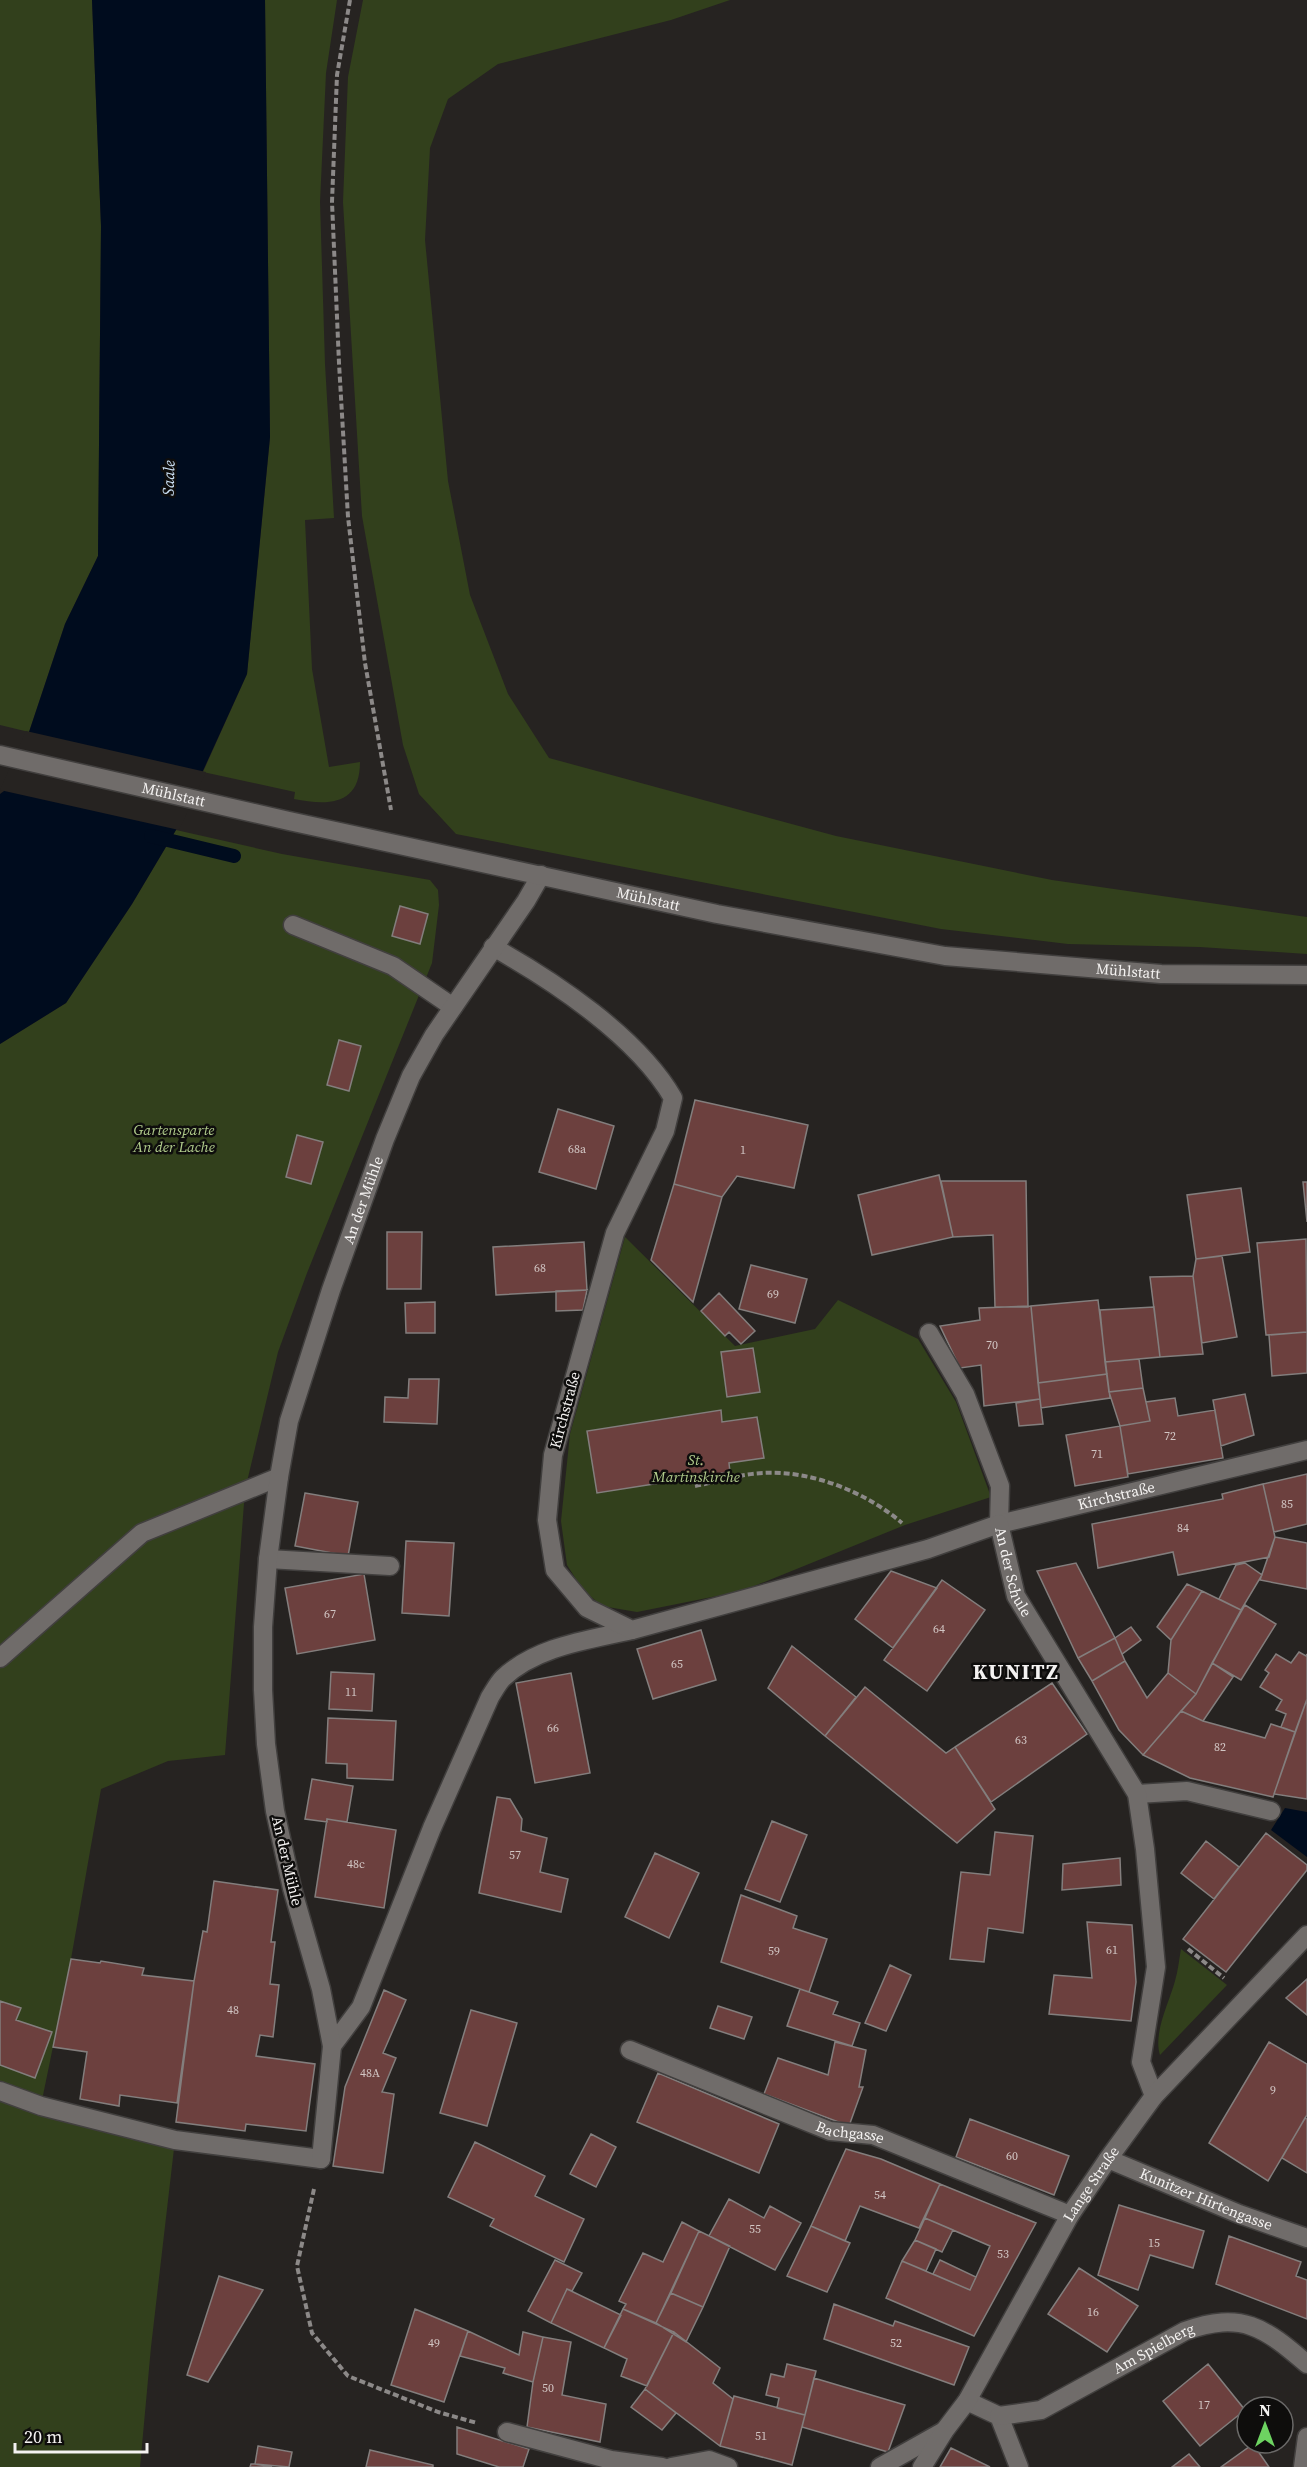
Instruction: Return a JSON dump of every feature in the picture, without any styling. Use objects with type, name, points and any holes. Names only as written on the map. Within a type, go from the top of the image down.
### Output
[{"type":"street","name":"Mühlstatt","points":[[0,755],[289,821],[717,914],[945,956],[1161,974],[1307,975]]},
{"type":"street","name":"An der Mühle","points":[[321,2159],[332,2046],[321,1989],[292,1888],[275,1811],[266,1744],[263,1627],[268,1559],[279,1476],[289,1421],[331,1290],[385,1139],[411,1076],[434,1035],[526,901],[541,875]]},
{"type":"street","points":[[293,925],[393,966],[453,1007]]},
{"type":"street","name":"Kirchstraße","points":[[493,947],[537,971],[607,1025],[661,1077],[673,1098],[665,1131],[615,1233],[553,1455],[547,1520],[555,1570],[587,1608],[632,1630],[928,1549],[999,1524],[1307,1450]]},
{"type":"street","name":"An der Schule","points":[[929,1333],[964,1394],[1000,1486],[999,1524],[1016,1596],[1137,1794],[1145,1849],[1156,1967],[1141,2062],[1154,2096]]},
{"type":"street","points":[[0,1658],[142,1533],[279,1476]]},
{"type":"street","points":[[268,1559],[390,1566]]},
{"type":"street","points":[[332,2046],[361,2007],[432,1828],[490,1697],[503,1679],[528,1660],[559,1647],[632,1630]]},
{"type":"street","points":[[1137,1794],[1187,1791],[1271,1811]]},
{"type":"street","name":"Lange Straße","points":[[922,2467],[945,2430],[967,2402],[1070,2215],[1108,2159],[1154,2096],[1307,1935]]},
{"type":"street","name":"Bachgasse","points":[[630,2050],[830,2131],[873,2135],[1070,2215]]},
{"type":"street","points":[[0,2091],[41,2106],[175,2139],[321,2159]]},
{"type":"street","name":"Kunitzer Hirtengasse","points":[[1108,2159],[1239,2214],[1307,2238]]},
{"type":"street","name":"Am Spielberg","points":[[999,2416],[1041,2410],[1185,2331],[1209,2323],[1228,2321],[1248,2324],[1265,2332],[1307,2364]]},
{"type":"street","points":[[967,2402],[999,2416],[1019,2467]]},
{"type":"street","points":[[880,2467],[945,2430]]},
{"type":"street","points":[[507,2432],[611,2460],[662,2467]]},
{"type":"street","points":[[1302,2467],[1307,2437]]},
{"type":"street","points":[[671,2467],[709,2460],[728,2467]]},
{"type":"path","points":[[350,0],[337,75],[332,202],[339,363],[348,517],[365,663],[396,844]]},
{"type":"path","points":[[695,1486],[763,1473],[795,1475],[829,1482],[863,1497],[893,1515],[928,1549]]},
{"type":"path","points":[[1191,1952],[1247,1997]]},
{"type":"path","points":[[321,2159],[297,2266],[312,2333],[348,2376],[438,2412],[507,2432]]},
{"type":"green space","points":[[0,0],[92,0],[101,226],[98,556],[65,624],[29,732],[0,725]]},
{"type":"green space","points":[[265,0],[337,0],[326,73],[320,202],[325,364],[334,518],[305,520],[312,669],[329,767],[360,762],[355,787],[340,799],[330,802],[294,799],[295,792],[203,772],[247,674],[270,438]]},
{"type":"green space","points":[[363,0],[730,0],[671,20],[498,64],[448,99],[430,148],[425,240],[448,481],[470,595],[508,694],[549,758],[836,836],[1052,880],[1307,917],[1307,954],[1200,947],[1068,944],[941,929],[456,834],[419,794],[403,745],[362,516],[343,202],[348,77]]},
{"type":"green space","name":"Gartensparte An der Lache","points":[[176,830],[282,854],[430,880],[438,890],[439,905],[432,963],[307,1273],[278,1352],[245,1490],[225,1755],[168,1761],[101,1789],[71,1959],[41,2105],[175,2140],[151,2347],[140,2467],[0,2467],[0,1044],[66,1003],[132,904]]},
{"type":"green space","name":"St. Martinskirche","points":[[625,1237],[735,1346],[815,1329],[838,1300],[918,1339],[956,1402],[991,1497],[905,1525],[742,1591],[637,1612],[602,1606],[583,1590],[567,1565],[561,1521],[570,1434]]},
{"type":"green space","points":[[1181,1949],[1227,1985],[1160,2055],[1158,2046],[1160,2028],[1176,1977]]},
{"type":"water","name":"Saale","points":[[92,0],[265,0],[270,437],[247,674],[176,830],[132,904],[66,1003],[0,1044],[0,794],[4,791],[29,732],[65,624],[98,556],[101,226]]},
{"type":"water","points":[[1285,1808],[1307,1812],[1307,1857],[1271,1830]]},
{"type":"pier","points":[[26,731],[206,772],[179,830],[0,790]]},
{"type":"building","points":[[400,906],[428,914],[420,944],[392,936]]},
{"type":"building","points":[[339,1040],[361,1046],[349,1091],[327,1085]]},
{"type":"building","points":[[695,1100],[808,1125],[794,1188],[737,1176],[722,1197],[674,1184]]},
{"type":"building","points":[[558,1109],[614,1126],[596,1189],[539,1172]]},
{"type":"building","points":[[297,1135],[323,1142],[311,1184],[286,1177]]},
{"type":"building","points":[[939,1175],[953,1237],[872,1255],[858,1195]]},
{"type":"building","points":[[941,1181],[1026,1181],[1028,1307],[995,1307],[993,1235],[953,1237]]},
{"type":"building","points":[[1303,1182],[1307,1182],[1307,1222]]},
{"type":"building","points":[[674,1184],[722,1197],[693,1302],[651,1260]]},
{"type":"building","points":[[1241,1188],[1250,1252],[1196,1259],[1187,1195]]},
{"type":"building","points":[[387,1232],[422,1232],[421,1289],[387,1289]]},
{"type":"building","points":[[1306,1239],[1307,1332],[1266,1335],[1257,1243]]},
{"type":"building","points":[[584,1242],[587,1290],[496,1295],[493,1247]]},
{"type":"building","points":[[1222,1256],[1237,1337],[1202,1343],[1193,1276],[1196,1259]]},
{"type":"building","points":[[751,1265],[807,1279],[795,1323],[739,1309]]},
{"type":"building","points":[[1193,1276],[1203,1354],[1160,1357],[1150,1277]]},
{"type":"building","points":[[587,1290],[583,1310],[556,1311],[556,1291]]},
{"type":"building","points":[[719,1293],[755,1331],[741,1344],[729,1332],[725,1336],[701,1311]]},
{"type":"building","points":[[1098,1300],[1107,1374],[1038,1383],[1031,1306]]},
{"type":"building","points":[[435,1302],[435,1333],[406,1333],[405,1303]]},
{"type":"building","points":[[1031,1306],[1040,1399],[984,1406],[981,1365],[960,1368],[940,1326],[980,1320],[979,1308]]},
{"type":"building","points":[[1154,1307],[1160,1357],[1105,1362],[1100,1310]]},
{"type":"building","points":[[1307,1332],[1307,1373],[1272,1376],[1269,1335]]},
{"type":"building","points":[[753,1348],[760,1392],[727,1397],[721,1352]]},
{"type":"building","points":[[1139,1359],[1143,1388],[1109,1392],[1105,1362]]},
{"type":"building","points":[[1107,1374],[1110,1398],[1041,1408],[1038,1383]]},
{"type":"building","points":[[409,1379],[439,1379],[437,1424],[384,1422],[385,1397],[408,1398]]},
{"type":"building","points":[[1143,1388],[1150,1421],[1120,1426],[1109,1392]]},
{"type":"building","points":[[1245,1394],[1254,1435],[1221,1446],[1213,1400]]},
{"type":"building","points":[[1175,1398],[1178,1416],[1215,1410],[1223,1458],[1128,1474],[1120,1426],[1150,1421],[1146,1402]]},
{"type":"building","points":[[1040,1399],[1043,1424],[1019,1426],[1016,1403]]},
{"type":"building","points":[[721,1410],[722,1422],[757,1417],[764,1458],[729,1463],[730,1472],[597,1493],[587,1431]]},
{"type":"building","points":[[1120,1426],[1128,1477],[1075,1486],[1066,1435]]},
{"type":"building","points":[[1307,1474],[1307,1524],[1274,1532],[1263,1484]]},
{"type":"building","points":[[1263,1484],[1275,1537],[1269,1557],[1178,1575],[1173,1552],[1098,1568],[1092,1524],[1223,1499],[1222,1494]]},
{"type":"building","points":[[305,1493],[358,1502],[348,1556],[295,1546]]},
{"type":"building","points":[[1275,1537],[1307,1543],[1307,1589],[1260,1580]]},
{"type":"building","points":[[406,1541],[454,1543],[449,1616],[402,1613]]},
{"type":"building","points":[[1076,1563],[1115,1638],[1078,1658],[1037,1571]]},
{"type":"building","points":[[1245,1563],[1262,1575],[1241,1610],[1219,1599],[1236,1565]]},
{"type":"building","points":[[891,1571],[937,1588],[893,1648],[855,1619]]},
{"type":"building","points":[[364,1574],[375,1640],[297,1654],[285,1588]]},
{"type":"building","points":[[942,1580],[985,1610],[927,1691],[884,1660]]},
{"type":"building","points":[[1187,1584],[1202,1591],[1171,1640],[1157,1627]]},
{"type":"building","points":[[1202,1591],[1241,1610],[1196,1694],[1168,1673],[1171,1640]]},
{"type":"building","points":[[1245,1605],[1276,1624],[1241,1680],[1212,1663]]},
{"type":"building","points":[[1131,1627],[1141,1640],[1122,1654],[1115,1638]]},
{"type":"building","points":[[701,1630],[716,1680],[653,1699],[637,1649]]},
{"type":"building","points":[[1115,1638],[1125,1661],[1092,1681],[1078,1658]]},
{"type":"building","points":[[792,1646],[856,1697],[825,1736],[768,1688]]},
{"type":"building","points":[[1299,1652],[1306,1656],[1307,1654],[1307,1699],[1295,1732],[1281,1727],[1286,1714],[1276,1710],[1282,1700],[1260,1687],[1269,1673],[1265,1670],[1276,1654],[1291,1663]]},
{"type":"building","points":[[1125,1661],[1147,1698],[1168,1673],[1196,1694],[1143,1755],[1119,1730],[1092,1681]]},
{"type":"building","points":[[1212,1663],[1233,1677],[1203,1721],[1181,1711],[1196,1694]]},
{"type":"building","points":[[331,1672],[374,1674],[372,1711],[329,1709]]},
{"type":"building","points":[[571,1673],[590,1773],[535,1783],[516,1683]]},
{"type":"building","points":[[1052,1683],[1087,1734],[991,1802],[955,1747]]},
{"type":"building","points":[[865,1687],[946,1753],[955,1747],[995,1809],[957,1843],[825,1736]]},
{"type":"building","points":[[1307,1699],[1307,1799],[1274,1794]]},
{"type":"building","points":[[1181,1711],[1203,1721],[1265,1738],[1271,1724],[1295,1732],[1273,1797],[1190,1778],[1143,1755]]},
{"type":"building","points":[[328,1718],[396,1721],[393,1780],[347,1778],[347,1764],[326,1763]]},
{"type":"building","points":[[312,1779],[353,1786],[347,1822],[305,1819]]},
{"type":"building","points":[[497,1797],[510,1799],[522,1819],[521,1831],[547,1838],[540,1872],[568,1879],[561,1912],[479,1893]]},
{"type":"building","points":[[327,1819],[396,1830],[384,1908],[315,1897]]},
{"type":"building","points":[[772,1821],[807,1835],[780,1902],[745,1889]]},
{"type":"building","points":[[995,1832],[1033,1836],[1023,1933],[988,1928],[984,1962],[950,1959],[961,1872],[990,1875]]},
{"type":"building","points":[[1266,1833],[1307,1865],[1307,1870],[1226,1972],[1183,1939]]},
{"type":"building","points":[[1206,1841],[1239,1867],[1214,1899],[1181,1873]]},
{"type":"building","points":[[655,1853],[699,1873],[669,1938],[625,1917]]},
{"type":"building","points":[[1120,1858],[1121,1885],[1062,1890],[1063,1864]]},
{"type":"building","points":[[214,1881],[278,1890],[271,1942],[275,1942],[270,1984],[279,1985],[273,2037],[260,2035],[256,2056],[315,2064],[306,2131],[246,2124],[245,2131],[176,2122],[194,1981],[203,1931],[207,1932]]},
{"type":"building","points":[[741,1895],[797,1916],[793,1928],[827,1939],[809,1992],[721,1962]]},
{"type":"building","points":[[1087,1922],[1132,1925],[1136,1982],[1131,2021],[1049,2014],[1054,1975],[1092,1978]]},
{"type":"building","points":[[71,1959],[144,1968],[142,1975],[194,1981],[177,2103],[120,2095],[119,2106],[80,2099],[87,2052],[53,2047]]},
{"type":"building","points":[[890,1965],[911,1975],[886,2031],[865,2023]]},
{"type":"building","points":[[1307,1979],[1307,2015],[1286,1998]]},
{"type":"building","points":[[800,1989],[838,2002],[833,2014],[860,2023],[852,2046],[787,2026]]},
{"type":"building","points":[[384,1990],[406,2000],[383,2053],[396,2058],[382,2092],[394,2094],[383,2173],[333,2166],[345,2087]]},
{"type":"building","points":[[0,2001],[21,2008],[16,2020],[52,2032],[35,2078],[0,2065]]},
{"type":"building","points":[[718,2006],[752,2017],[744,2039],[710,2028]]},
{"type":"building","points":[[471,2010],[517,2023],[487,2126],[440,2113]]},
{"type":"building","points":[[835,2042],[866,2050],[859,2087],[863,2087],[849,2126],[764,2094],[778,2058],[828,2075]]},
{"type":"building","points":[[1269,2042],[1307,2064],[1307,2115],[1268,2181],[1209,2143]]},
{"type":"building","points":[[658,2073],[779,2124],[759,2173],[637,2122]]},
{"type":"building","points":[[1305,2118],[1307,2119],[1307,2173],[1282,2158]]},
{"type":"building","points":[[970,2119],[1069,2156],[1054,2195],[956,2157]]},
{"type":"building","points":[[591,2134],[616,2147],[596,2187],[570,2174]]},
{"type":"building","points":[[475,2142],[545,2176],[535,2196],[584,2219],[564,2262],[490,2226],[494,2219],[448,2197]]},
{"type":"building","points":[[846,2149],[881,2159],[940,2184],[919,2228],[860,2206],[845,2241],[811,2226]]},
{"type":"building","points":[[940,2184],[1036,2223],[974,2336],[886,2298],[902,2261],[970,2290],[990,2246],[925,2218]]},
{"type":"building","points":[[729,2199],[764,2218],[770,2206],[801,2223],[775,2270],[709,2236]]},
{"type":"building","points":[[1119,2205],[1204,2231],[1193,2268],[1150,2255],[1138,2290],[1098,2275]]},
{"type":"building","points":[[925,2218],[953,2230],[942,2252],[915,2240]]},
{"type":"building","points":[[682,2222],[699,2231],[656,2323],[623,2309],[626,2304],[619,2301],[643,2253],[663,2262]]},
{"type":"building","points":[[811,2226],[850,2243],[827,2292],[787,2276]]},
{"type":"building","points":[[699,2231],[730,2246],[703,2307],[671,2293]]},
{"type":"building","points":[[1229,2236],[1301,2262],[1296,2276],[1307,2280],[1307,2319],[1216,2284]]},
{"type":"building","points":[[915,2240],[936,2249],[926,2271],[902,2261]]},
{"type":"building","points":[[555,2260],[582,2273],[572,2291],[567,2289],[551,2323],[528,2311]]},
{"type":"building","points":[[940,2260],[976,2277],[970,2290],[933,2274]]},
{"type":"building","points":[[1079,2268],[1138,2306],[1107,2352],[1048,2314]]},
{"type":"building","points":[[219,2276],[263,2290],[208,2382],[187,2375]]},
{"type":"building","points":[[567,2289],[621,2315],[604,2348],[551,2323]]},
{"type":"building","points":[[671,2293],[703,2307],[686,2342],[656,2323]]},
{"type":"building","points":[[834,2304],[893,2326],[895,2321],[969,2347],[954,2385],[824,2339]]},
{"type":"building","points":[[415,2309],[468,2331],[444,2402],[391,2385]]},
{"type":"building","points":[[623,2309],[674,2332],[647,2386],[621,2376],[627,2359],[604,2348]]},
{"type":"building","points":[[468,2331],[519,2355],[523,2332],[543,2337],[533,2382],[503,2373],[505,2368],[460,2356]]},
{"type":"building","points":[[674,2332],[720,2368],[713,2383],[733,2399],[720,2446],[645,2389]]},
{"type":"building","points":[[543,2337],[571,2342],[562,2395],[606,2404],[600,2442],[527,2427],[533,2382]]},
{"type":"building","points":[[787,2364],[816,2371],[805,2415],[777,2408],[779,2398],[766,2395],[771,2374],[784,2377]]},
{"type":"building","points":[[1208,2364],[1235,2398],[1235,2418],[1200,2446],[1163,2401]]},
{"type":"building","points":[[814,2378],[905,2405],[888,2452],[802,2427]]},
{"type":"building","points":[[645,2389],[676,2413],[662,2430],[631,2407]]},
{"type":"building","points":[[734,2396],[805,2415],[792,2465],[720,2446]]},
{"type":"building","points":[[457,2427],[529,2449],[523,2467],[499,2467],[457,2454]]},
{"type":"building","points":[[258,2446],[292,2452],[289,2467],[255,2464]]},
{"type":"building","points":[[951,2448],[990,2467],[940,2467]]},
{"type":"building","points":[[370,2450],[433,2465],[433,2467],[366,2467]]},
{"type":"building","points":[[1189,2454],[1200,2467],[1172,2467]]},
{"type":"building","points":[[1238,2455],[1261,2455],[1269,2467],[1221,2467]]},
{"type":"building","points":[[251,2464],[255,2464],[272,2467],[250,2467]]},
{"type":"waterway","points":[[151,836],[234,856]]},
{"type":"district","name":"KUNITZ","points":[[1016,1672]]}]
